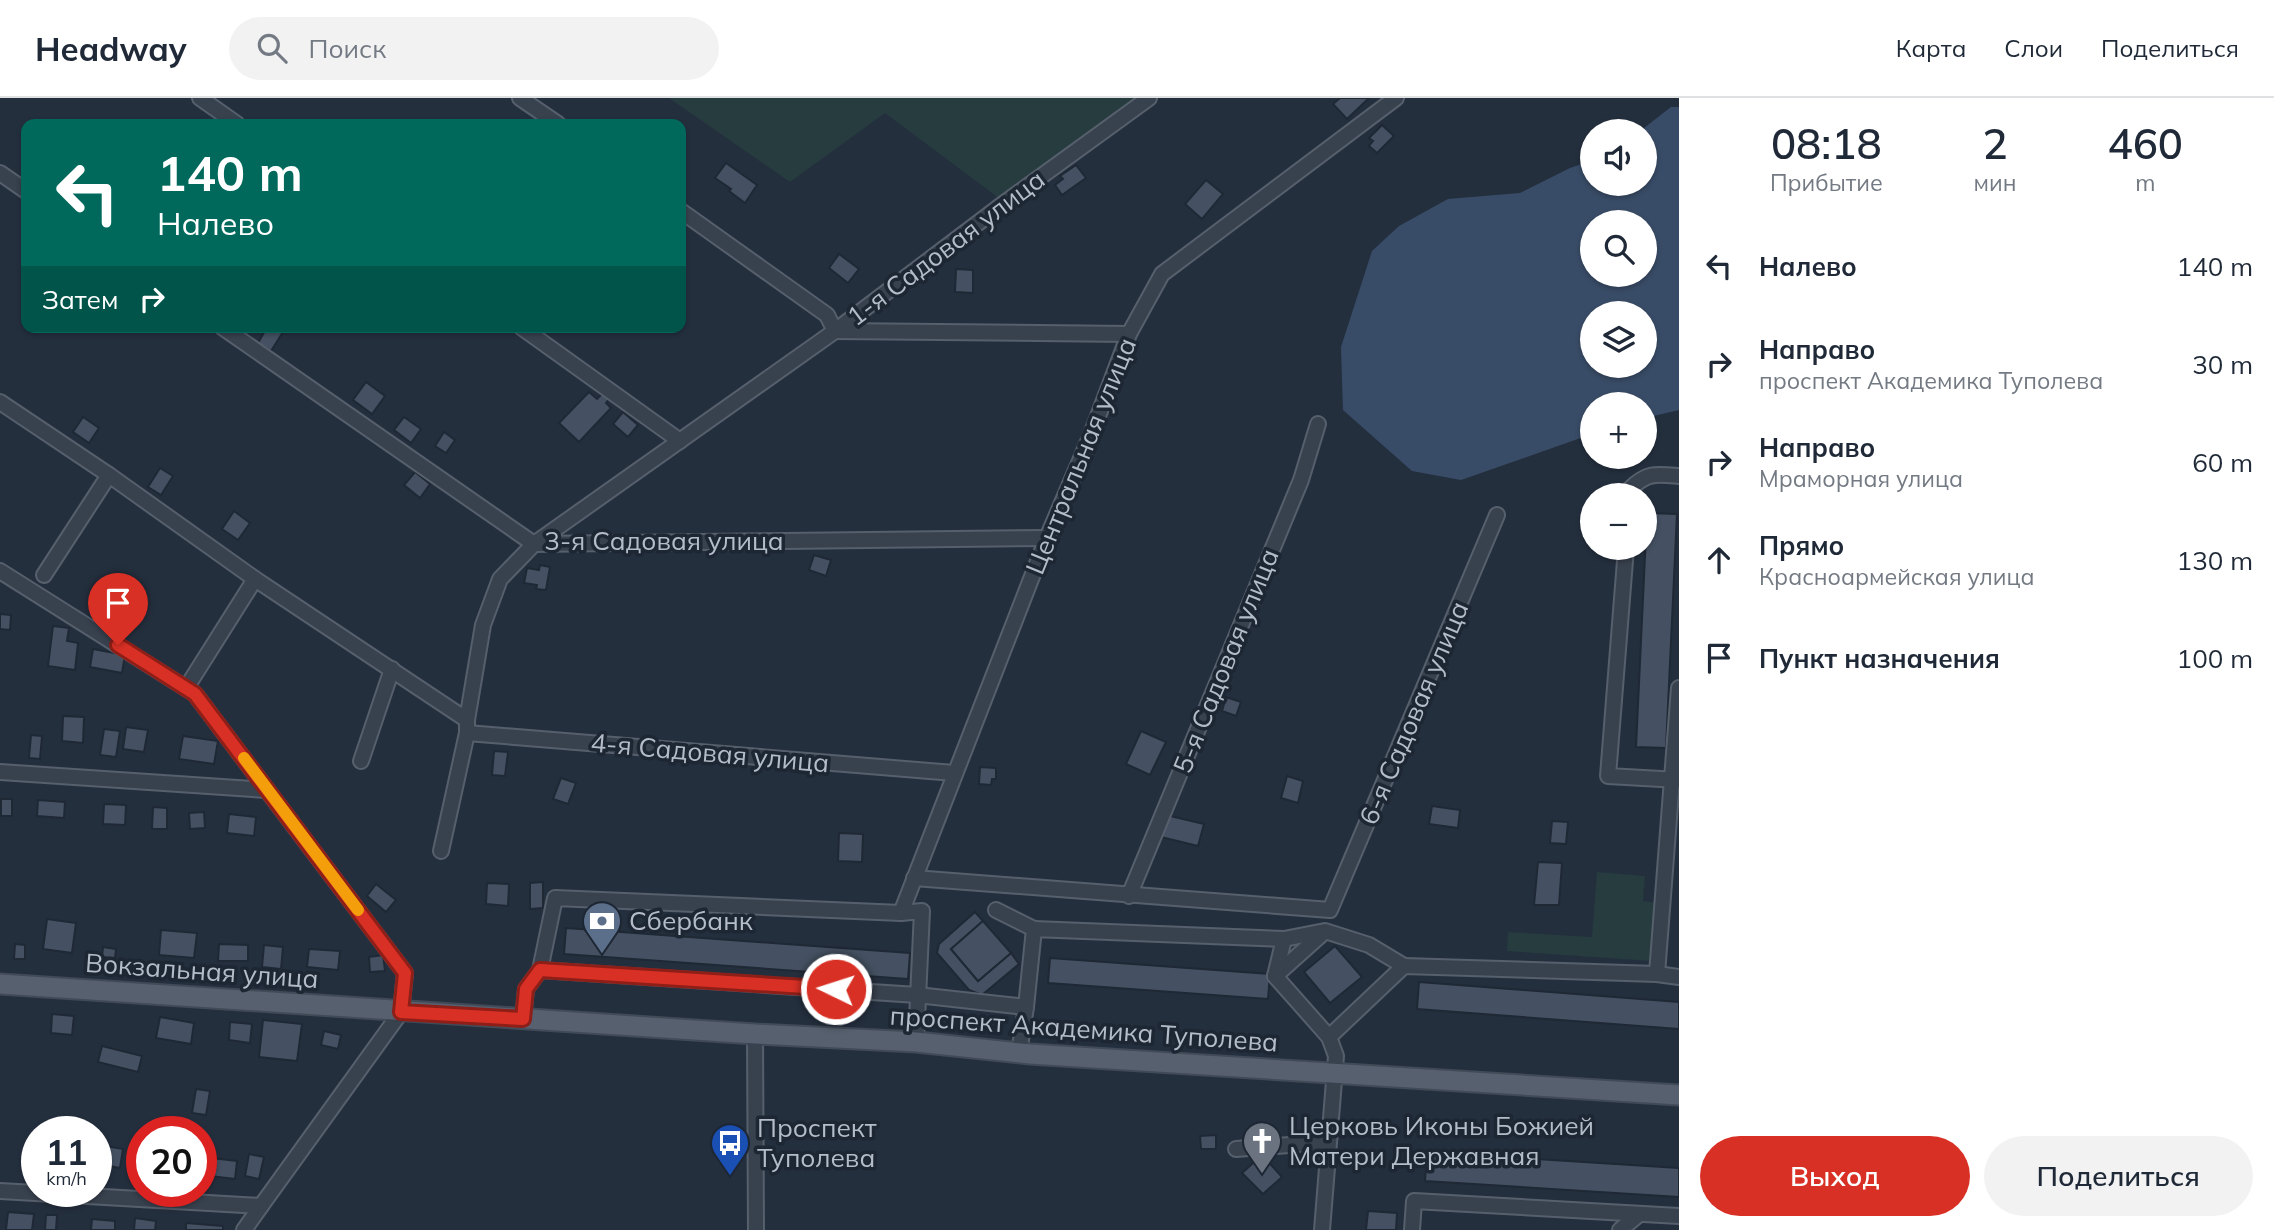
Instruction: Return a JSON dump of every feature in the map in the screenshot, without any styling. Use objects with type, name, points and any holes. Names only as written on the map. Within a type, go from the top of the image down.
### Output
[{"type":"main road","name":"Вокзальная улица","points":[[0,984],[401,1012]]},
{"type":"main road","name":"проспект Академика Туполева","points":[[401,1012],[916,1042],[1019,1053],[1679,1095]]},
{"type":"street","points":[[200,98],[230,119]]},
{"type":"street","points":[[520,98],[551,119]]},
{"type":"street","name":"1-я Садовая улица","points":[[686,215],[827,314],[835,331],[1149,98]]},
{"type":"street","name":"Центральная улица","points":[[901,913],[1129,334],[1162,274],[1396,98]]},
{"type":"street","points":[[0,173],[21,188]]},
{"type":"street","points":[[442,852],[467,726],[483,625],[500,579],[534,544],[835,331],[1129,334]]},
{"type":"street","name":"3-я Садовая улица","points":[[231,333],[534,544],[1047,538]]},
{"type":"street","points":[[529,333],[680,441]]},
{"type":"street","name":"4-я Садовая улица","points":[[0,402],[109,475],[255,579],[392,670],[467,726],[954,773]]},
{"type":"street","name":"5-я Садовая улица","points":[[1129,896],[1301,480],[1318,424]]},
{"type":"street","points":[[1637,483],[1656,474],[1679,476]]},
{"type":"street","points":[[44,575],[109,475]]},
{"type":"street","name":"6-я Садовая улица","points":[[1129,896],[1330,910],[1497,515]]},
{"type":"street","points":[[1625,560],[1608,776],[1675,780]]},
{"type":"street","points":[[0,571],[195,694],[405,973],[401,1012],[244,1230]]},
{"type":"street","points":[[190,682],[255,579]]},
{"type":"street","points":[[361,761],[392,670]]},
{"type":"street","points":[[1657,974],[1675,780],[1679,688]]},
{"type":"street","points":[[0,772],[267,790]]},
{"type":"street","points":[[914,878],[1129,896]]},
{"type":"street","points":[[523,1019],[526,989],[540,970],[555,898],[901,913],[922,911],[916,1042]]},
{"type":"street","points":[[996,911],[1034,929],[1284,939],[1325,932],[1369,945],[1404,966],[1657,974],[1679,977]]},
{"type":"street","points":[[1019,1053],[1034,929]]},
{"type":"street","points":[[1275,976],[1325,932]]},
{"type":"street","points":[[1275,976],[1284,939]]},
{"type":"street","points":[[1329,1037],[1404,966]]},
{"type":"street","points":[[540,970],[917,995],[1026,1007]]},
{"type":"street","points":[[1275,976],[1329,1037],[1336,1056],[1322,1230]]},
{"type":"street","points":[[755,1034],[756,1230]]},
{"type":"street","points":[[1236,1149],[1328,1142]]},
{"type":"street","points":[[0,1191],[261,1206]]},
{"type":"street","points":[[1412,1230],[1414,1201],[1637,1216],[1679,1216]]},
{"type":"street","points":[[1620,1230],[1637,1216]]},
{"type":"green space","points":[[669,98],[1142,98],[1000,199],[885,113],[790,182]]},
{"type":"green space","points":[[1597,872],[1645,876],[1643,901],[1656,903],[1652,961],[1507,951],[1508,932],[1592,937]]},
{"type":"water","points":[[1671,107],[1679,107],[1679,410],[1657,415],[1657,392],[1580,392],[1580,438],[1461,480],[1412,471],[1343,410],[1341,347],[1372,251],[1399,226],[1448,199],[1520,193],[1580,165],[1580,196],[1657,196],[1656,119]]},
{"type":"building","points":[[1340,98],[1369,98],[1347,119],[1333,104]]},
{"type":"building","points":[[1382,125],[1394,136],[1377,153],[1369,146],[1373,141],[1369,138]]},
{"type":"building","points":[[726,163],[757,185],[745,203],[715,178]]},
{"type":"building","points":[[1076,165],[1086,178],[1062,195],[1055,185],[1063,179],[1060,176]]},
{"type":"building","points":[[1206,180],[1223,194],[1202,219],[1185,204]]},
{"type":"building","points":[[839,254],[859,269],[848,283],[829,268]]},
{"type":"building","points":[[956,269],[973,270],[973,293],[955,292]]},
{"type":"building","points":[[264,333],[282,333],[271,351],[258,343]]},
{"type":"building","points":[[366,382],[385,396],[372,414],[353,400]]},
{"type":"building","points":[[589,392],[597,399],[603,393],[609,399],[606,403],[611,408],[579,442],[559,423]]},
{"type":"building","points":[[623,412],[638,425],[628,437],[613,424]]},
{"type":"building","points":[[83,417],[99,428],[89,443],[73,432]]},
{"type":"building","points":[[404,417],[421,429],[411,443],[394,430]]},
{"type":"building","points":[[444,432],[455,440],[446,453],[435,446]]},
{"type":"building","points":[[160,468],[173,476],[161,495],[148,487]]},
{"type":"building","points":[[415,472],[430,484],[420,498],[404,485]]},
{"type":"building","points":[[234,511],[250,523],[238,540],[222,529]]},
{"type":"building","points":[[1657,513],[1677,514],[1666,748],[1636,747],[1645,560],[1657,560]]},
{"type":"building","points":[[814,555],[831,560],[826,576],[809,570]]},
{"type":"building","points":[[540,565],[550,567],[546,590],[524,583],[527,568],[539,570]]},
{"type":"building","points":[[0,614],[11,615],[10,630],[0,629]]},
{"type":"building","points":[[53,626],[69,628],[67,641],[78,643],[75,670],[48,666]]},
{"type":"building","points":[[93,649],[125,655],[122,673],[90,667]]},
{"type":"building","points":[[1226,697],[1241,702],[1236,716],[1222,711]]},
{"type":"building","points":[[63,716],[84,717],[83,743],[62,741]]},
{"type":"building","points":[[126,727],[148,730],[144,752],[123,749]]},
{"type":"building","points":[[104,729],[120,731],[116,757],[100,755]]},
{"type":"building","points":[[1141,731],[1166,742],[1150,775],[1126,764]]},
{"type":"building","points":[[31,735],[42,736],[40,759],[29,758]]},
{"type":"building","points":[[183,736],[218,741],[214,764],[179,759]]},
{"type":"building","points":[[494,751],[508,752],[505,776],[492,775]]},
{"type":"building","points":[[980,767],[996,768],[996,779],[992,779],[991,785],[979,784]]},
{"type":"building","points":[[1287,776],[1303,781],[1298,803],[1281,798]]},
{"type":"building","points":[[561,778],[576,783],[568,804],[553,799]]},
{"type":"building","points":[[1,799],[12,799],[12,816],[1,816]]},
{"type":"building","points":[[38,800],[65,802],[64,818],[37,816]]},
{"type":"building","points":[[104,804],[126,805],[125,825],[103,824]]},
{"type":"building","points":[[1432,806],[1460,810],[1458,828],[1429,824]]},
{"type":"building","points":[[153,807],[167,808],[167,829],[152,829]]},
{"type":"building","points":[[204,812],[205,828],[190,829],[189,813]]},
{"type":"building","points":[[229,814],[256,817],[254,836],[227,833]]},
{"type":"building","points":[[1166,815],[1204,824],[1198,846],[1161,837]]},
{"type":"building","points":[[1552,821],[1568,822],[1566,844],[1550,843]]},
{"type":"building","points":[[839,833],[863,834],[862,862],[838,861]]},
{"type":"building","points":[[1538,862],[1562,863],[1559,905],[1534,905]]},
{"type":"building","points":[[543,882],[543,908],[530,909],[530,883]]},
{"type":"building","points":[[487,883],[509,884],[508,906],[486,904]]},
{"type":"building","points":[[376,884],[396,900],[386,912],[367,896]]},
{"type":"building","points":[[975,912],[983,921],[951,949],[978,981],[1011,953],[1019,964],[982,995],[969,990],[937,953],[939,944]]},
{"type":"building","points":[[47,919],[76,923],[72,953],[43,949]]},
{"type":"building","points":[[983,921],[1011,953],[978,981],[951,949]]},
{"type":"building","points":[[566,928],[910,953],[908,979],[564,954]]},
{"type":"building","points":[[161,930],[197,933],[194,958],[159,955]]},
{"type":"building","points":[[15,944],[25,945],[25,959],[14,959]]},
{"type":"building","points":[[219,944],[248,945],[248,961],[218,961]]},
{"type":"building","points":[[264,945],[283,947],[281,969],[262,967]]},
{"type":"building","points":[[1335,946],[1362,977],[1330,1003],[1304,972]]},
{"type":"building","points":[[103,947],[116,949],[115,958],[102,957]]},
{"type":"building","points":[[309,949],[340,951],[338,970],[307,967]]},
{"type":"building","points":[[383,955],[385,971],[370,972],[369,957]]},
{"type":"building","points":[[1050,958],[1270,974],[1268,999],[1048,983]]},
{"type":"building","points":[[1419,982],[1679,1002],[1679,1029],[1417,1009]]},
{"type":"building","points":[[52,1014],[74,1016],[72,1035],[51,1033]]},
{"type":"building","points":[[160,1017],[194,1023],[191,1044],[156,1038]]},
{"type":"building","points":[[263,1020],[302,1024],[297,1061],[259,1057]]},
{"type":"building","points":[[230,1022],[252,1024],[250,1043],[229,1040]]},
{"type":"building","points":[[324,1031],[341,1035],[338,1049],[321,1045]]},
{"type":"building","points":[[102,1046],[142,1056],[138,1072],[98,1062]]},
{"type":"building","points":[[196,1089],[210,1091],[206,1115],[192,1113]]},
{"type":"building","points":[[1216,1135],[1216,1149],[1201,1149],[1200,1136]]},
{"type":"building","points":[[112,1147],[123,1149],[120,1168],[112,1167]]},
{"type":"building","points":[[1427,1152],[1679,1168],[1679,1197],[1425,1181]]},
{"type":"building","points":[[249,1154],[264,1157],[259,1179],[245,1176]]},
{"type":"building","name":"Церковь Иконы Божией Матери Державная","points":[[1262,1155],[1282,1177],[1263,1194],[1242,1173]]},
{"type":"building","points":[[217,1159],[237,1161],[235,1179],[217,1177]]},
{"type":"building","points":[[1368,1211],[1397,1213],[1396,1230],[1366,1230]]},
{"type":"building","points":[[8,1212],[34,1214],[32,1230],[6,1230]]},
{"type":"building","points":[[46,1215],[57,1215],[56,1230],[45,1230]]},
{"type":"building","points":[[135,1218],[156,1221],[155,1230],[134,1230]]},
{"type":"building","points":[[92,1219],[115,1221],[115,1230],[91,1230]]},
{"type":"building","points":[[186,1223],[223,1226],[223,1230],[186,1230]]},
{"type":"slow traffic","points":[[244,758],[358,910]]},
{"type":"place","name":"Сбербанк","points":[[602,955]]},
{"type":"place","name":"Церковь Иконы Божией Матери Державная","points":[[1262,1175]]},
{"type":"place","name":"Проспект Туполева","points":[[730,1177]]},
{"type":"route","points":[[118,645],[195,694],[405,973],[401,1012],[523,1019],[526,989],[540,970],[836,989]]}]
